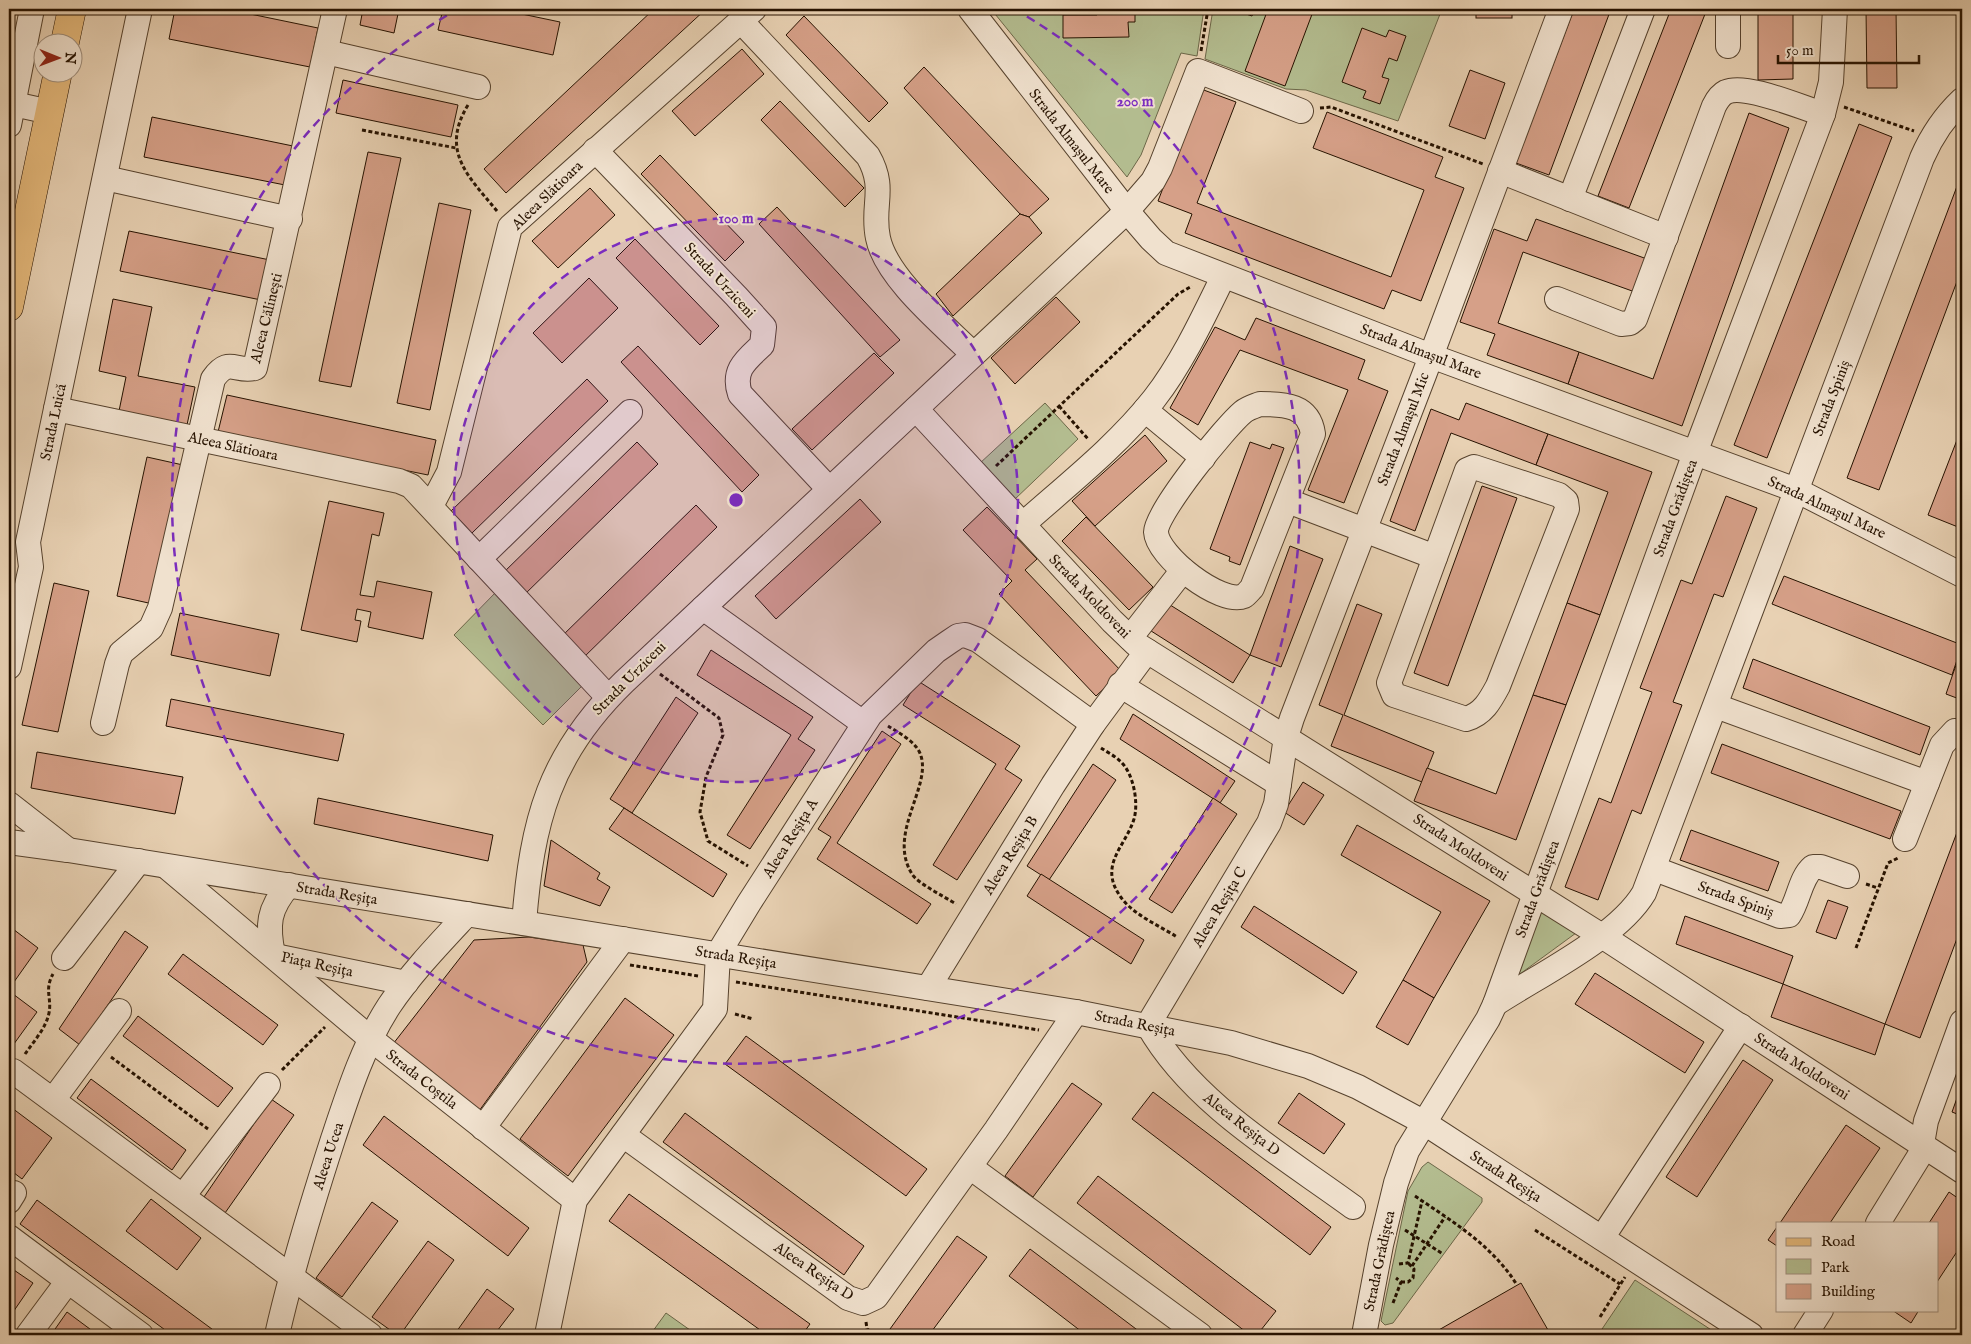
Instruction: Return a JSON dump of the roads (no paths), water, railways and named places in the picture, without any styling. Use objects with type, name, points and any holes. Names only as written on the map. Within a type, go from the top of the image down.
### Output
[{"type":"main road","points":[[67,32],[72,9]]},
{"type":"main road","points":[[9,307],[56,82]]},
{"type":"street","points":[[32,9],[10,111],[50,112]]},
{"type":"street","name":"Strada Luică","points":[[9,667],[31,566],[28,542],[140,9]]},
{"type":"street","name":"Aleea Călinești","points":[[103,723],[117,664],[122,653],[151,628],[160,608],[213,379],[220,370],[228,366],[255,368],[290,219],[335,9]]},
{"type":"street","name":"Strada Almașul Mare","points":[[970,9],[1127,211],[1160,249],[1219,275],[1431,356],[1796,490],[1962,575]]},
{"type":"street","name":"Strada Almașul Mic","points":[[1286,737],[1561,9]]},
{"type":"street","points":[[1570,199],[1643,9]]},
{"type":"street","points":[[1728,9],[1728,46]]},
{"type":"street","name":"Strada Grădiștea","points":[[1364,1335],[1374,1278],[1396,1184],[1407,1151],[1423,1122],[1488,1019],[1495,1004],[1695,453],[1826,108],[1831,82],[1835,9]]},
{"type":"street","points":[[747,14],[868,156],[876,170],[879,190],[876,220],[878,238],[887,264],[973,354]]},
{"type":"street","name":"Aleea Slătioara","points":[[431,506],[449,472],[510,227],[747,14]]},
{"type":"street","points":[[326,52],[478,87]]},
{"type":"street","name":"Strada Urziceni","points":[[524,923],[533,846],[544,802],[567,751],[580,730],[608,697],[1127,211],[1153,181],[1160,168],[1198,72],[1301,111]]},
{"type":"street","points":[[1557,299],[1621,324],[1630,324],[1635,319],[1714,106],[1719,97],[1727,91],[1740,90],[1826,108]]},
{"type":"street","name":"Strada Spiniș","points":[[1602,936],[1632,910],[1644,893],[1655,869],[1796,490],[1931,137],[1943,120],[1962,100]]},
{"type":"street","name":"Strada Urziceni","points":[[595,150],[736,296],[764,328],[762,345],[743,364],[736,382],[740,394],[829,489]]},
{"type":"street","points":[[1500,171],[1666,237]]},
{"type":"street","points":[[105,178],[290,219]]},
{"type":"street","points":[[1022,524],[1101,454],[1145,410],[1168,380],[1219,275]]},
{"type":"street","points":[[1260,404],[1293,407],[1312,422],[1313,434],[1288,501],[1252,588],[1244,596],[1219,592],[1183,570],[1163,549],[1156,532],[1162,516],[1203,458],[1244,412],[1260,404]]},
{"type":"street","name":"Strada Moldoveni","points":[[916,408],[1022,524],[1139,645],[1602,936],[1962,1171]]},
{"type":"street","name":"Aleea Slătioara","points":[[56,409],[399,481],[411,486],[608,697]]},
{"type":"street","points":[[1145,410],[1203,458]]},
{"type":"street","points":[[479,559],[630,412]]},
{"type":"street","points":[[1474,467],[1559,495],[1566,500],[1567,509],[1506,671],[1492,699],[1476,716],[1466,719],[1394,695],[1390,690],[1389,683],[1435,557],[1467,470],[1474,467]]},
{"type":"street","points":[[1288,501],[1435,557]]},
{"type":"street","name":"Aleea Reșița B","points":[[928,988],[1089,730],[1120,685],[1139,645],[1183,570]]},
{"type":"street","points":[[703,608],[867,719],[936,651],[958,636],[965,635],[978,640],[1089,730]]},
{"type":"street","points":[[1120,685],[1279,784]]},
{"type":"street","points":[[1716,706],[1927,783]]},
{"type":"street","name":"Aleea Reșița A","points":[[718,954],[765,877],[867,719]]},
{"type":"street","points":[[1905,839],[1942,745],[1955,731]]},
{"type":"street","name":"Aleea Reșița C","points":[[1148,1025],[1270,823],[1275,809],[1286,737]]},
{"type":"street","points":[[9,804],[68,850]]},
{"type":"street","name":"Strada Reșița","points":[[9,842],[139,861],[1076,1012],[1231,1043],[1308,1066],[1358,1087],[1423,1122],[1751,1335]]},
{"type":"street","points":[[64,958],[139,861]]},
{"type":"street","name":"Strada Coștila","points":[[166,866],[371,1039],[575,1200]]},
{"type":"street","name":"Strada Spiniș","points":[[1655,869],[1780,916],[1789,915],[1808,872],[1813,867],[1821,867],[1847,876]]},
{"type":"street","name":"Piața Reșița","points":[[289,885],[276,900],[271,916],[269,935],[273,955],[406,983]]},
{"type":"street","points":[[371,1039],[389,1006],[406,983],[467,914]]},
{"type":"street","points":[[1495,1004],[1602,936]]},
{"type":"street","points":[[483,1128],[623,939]]},
{"type":"street","points":[[547,1335],[575,1200],[716,1009],[718,954]]},
{"type":"street","points":[[53,1100],[119,1011]]},
{"type":"street","name":"Aleea Reșița D","points":[[623,1135],[848,1298],[863,1303],[876,1297],[970,1167],[1076,1012]]},
{"type":"street","points":[[1879,1222],[1916,1165],[1926,1121],[1956,1060],[1962,1022]]},
{"type":"street","name":"Aleea Reșița D","points":[[1148,1025],[1167,1055],[1198,1089],[1223,1112],[1353,1207]]},
{"type":"street","points":[[1602,1238],[1740,1026]]},
{"type":"street","name":"Aleea Ucea","points":[[277,1335],[291,1275],[340,1118],[371,1039]]},
{"type":"street","points":[[13,1071],[370,1335]]},
{"type":"street","points":[[183,1196],[268,1085]]},
{"type":"street","points":[[970,1167],[1200,1335]]},
{"type":"street","points":[[9,1237],[141,1335]]},
{"type":"street","points":[[28,1335],[68,1281]]},
{"type":"street","points":[[1805,1335],[1821,1312]]}]
